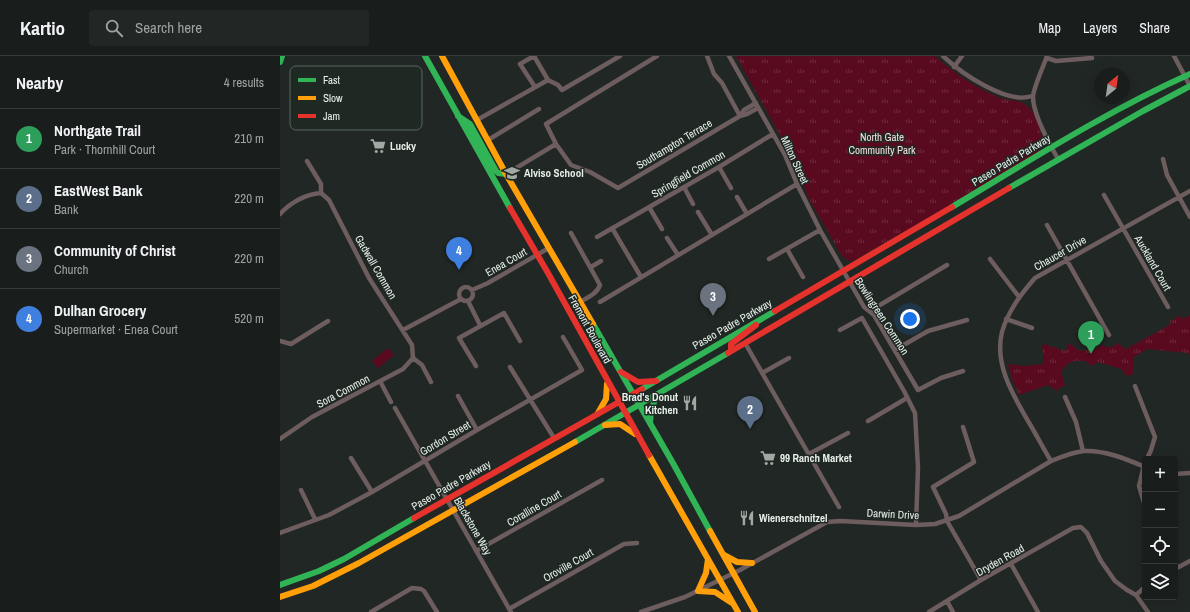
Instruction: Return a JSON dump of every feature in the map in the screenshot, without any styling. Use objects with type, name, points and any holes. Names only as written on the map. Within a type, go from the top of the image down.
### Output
[{"type":"main road","points":[[280,62],[282,56]]},
{"type":"main road","name":"Fremont Boulevard","points":[[425,56],[488,170],[538,254],[607,382],[738,612]]},
{"type":"main road","name":"Fremont Boulevard","points":[[442,56],[506,174],[633,394],[755,612]]},
{"type":"main road","name":"Paseo Padre Parkway","points":[[280,585],[319,571],[344,559],[446,499],[656,381],[1052,148],[1187,74]]},
{"type":"main road","name":"Paseo Padre Parkway","points":[[280,596],[324,582],[350,569],[657,395],[1058,159],[1165,98],[1190,86]]},
{"type":"main road","points":[[458,116],[470,124],[496,171],[498,173],[506,174]]},
{"type":"main road","points":[[731,352],[731,343],[750,330],[763,318]]},
{"type":"main road","points":[[619,370],[638,382],[656,381]]},
{"type":"main road","points":[[598,413],[606,399],[607,382]]},
{"type":"main road","points":[[650,424],[651,410],[657,395]]},
{"type":"main road","points":[[605,425],[620,424],[638,436]]},
{"type":"main road","points":[[723,554],[737,562],[752,563]]},
{"type":"main road","points":[[708,559],[706,572],[698,591],[714,592],[733,604]]},
{"type":"street","points":[[534,87],[520,64],[534,56],[548,80],[558,85],[562,90],[620,56]]},
{"type":"street","points":[[506,174],[556,144],[546,124],[657,56]]},
{"type":"street","points":[[707,56],[714,74],[722,83],[740,116]]},
{"type":"street","name":"Milton Street","points":[[729,56],[785,155],[796,184],[843,272]]},
{"type":"street","points":[[943,56],[954,67],[983,84],[1006,94],[1024,98],[1032,96]]},
{"type":"street","points":[[954,67],[962,56]]},
{"type":"street","points":[[1174,56],[1187,74],[1190,86]]},
{"type":"street","points":[[1058,159],[1036,112],[1032,96],[1047,57],[1056,61],[1092,58]]},
{"type":"street","points":[[477,120],[548,80]]},
{"type":"street","name":"Southampton Terrace","points":[[556,144],[571,165],[590,172],[618,188],[740,116],[744,110],[757,105]]},
{"type":"street","points":[[488,140],[539,109]]},
{"type":"street","name":"Springfield Common","points":[[597,237],[720,167],[773,134]]},
{"type":"street","points":[[1164,159],[1167,175],[1190,217]]},
{"type":"street","name":"Gadwall Common","points":[[307,161],[320,184],[321,193],[329,200],[369,278],[412,345],[413,358]]},
{"type":"street","points":[[720,167],[731,188]]},
{"type":"street","points":[[600,302],[796,184]]},
{"type":"street","points":[[684,187],[693,204]]},
{"type":"street","name":"Chaucer Drive","points":[[1051,461],[1012,392],[1004,374],[1000,351],[1006,319],[1018,297],[1035,278],[1190,191]]},
{"type":"street","points":[[280,214],[286,207],[306,196],[321,193]]},
{"type":"street","name":"Auckland Court","points":[[1104,195],[1168,307]]},
{"type":"street","points":[[738,197],[747,214]]},
{"type":"street","points":[[649,207],[662,229]]},
{"type":"street","points":[[698,212],[712,235]]},
{"type":"street","points":[[1047,225],[1110,335]]},
{"type":"street","points":[[612,228],[641,277]]},
{"type":"street","points":[[769,258],[820,230]]},
{"type":"street","points":[[571,233],[599,281],[600,287],[580,302]]},
{"type":"street","points":[[667,238],[678,255]]},
{"type":"street","name":"Enea Court","points":[[461,299],[459,294],[461,288],[467,287],[472,290],[488,283],[549,248]]},
{"type":"street","points":[[787,249],[803,277]]},
{"type":"street","points":[[990,259],[1018,297]]},
{"type":"street","points":[[591,267],[601,261]]},
{"type":"street","points":[[870,311],[947,265]]},
{"type":"street","name":"Bowlingreen Common","points":[[843,272],[864,307],[870,311],[895,350],[918,390],[941,378],[963,371]]},
{"type":"street","points":[[468,301],[474,296],[472,290]]},
{"type":"street","points":[[403,330],[461,299],[468,301],[480,325]]},
{"type":"street","points":[[476,366],[459,338],[480,325],[504,312],[520,341]]},
{"type":"street","points":[[840,330],[862,318],[915,413],[918,468],[916,525]]},
{"type":"street","points":[[1006,319],[1032,328]]},
{"type":"street","points":[[895,350],[928,331],[966,320]]},
{"type":"street","points":[[280,341],[291,344],[328,321]]},
{"type":"street","name":"Gordon Street","points":[[280,533],[329,515],[372,492],[582,370],[563,337]]},
{"type":"street","points":[[746,342],[762,373],[839,507]]},
{"type":"street","points":[[413,358],[422,365],[431,382]]},
{"type":"street","name":"Sora Common","points":[[280,439],[312,418],[403,369],[413,358]]},
{"type":"street","points":[[762,373],[789,358]]},
{"type":"street","points":[[510,367],[554,438]]},
{"type":"street","points":[[380,382],[391,402]]},
{"type":"street","points":[[1134,386],[1155,437],[1148,456]]},
{"type":"street","points":[[458,396],[477,430]]},
{"type":"street","points":[[1065,396],[1076,422],[1083,451]]},
{"type":"street","points":[[868,421],[907,398]]},
{"type":"street","name":"Blackstone Way","points":[[395,408],[510,611]]},
{"type":"street","points":[[963,427],[974,462],[933,487],[948,521],[981,580]]},
{"type":"street","points":[[809,454],[848,433]]},
{"type":"street","name":"Darwin Drive","points":[[641,612],[651,611],[698,591],[827,522],[840,521],[916,525],[935,524],[948,521],[959,516],[1051,461],[1083,451],[1096,451],[1142,464]]},
{"type":"street","points":[[351,458],[372,492]]},
{"type":"street","points":[[1178,474],[1190,473]]},
{"type":"street","points":[[1142,476],[1139,486],[1142,496]]},
{"type":"street","name":"Coralline Court","points":[[476,551],[602,480]]},
{"type":"street","points":[[301,490],[315,520]]},
{"type":"street","name":"Dryden Road","points":[[929,612],[981,580],[1073,528],[1081,527],[1087,533],[1101,561],[1115,581],[1136,595]]},
{"type":"street","name":"Oroville Court","points":[[510,611],[624,544],[637,544]]},
{"type":"street","points":[[1178,567],[1190,561]]},
{"type":"street","points":[[1011,564],[1038,612]]},
{"type":"street","points":[[371,612],[412,588],[421,589],[426,594],[437,612]]},
{"type":"street","points":[[1142,590],[1136,595],[1148,612]]},
{"type":"street","points":[[947,601],[953,612]]},
{"type":"green space","name":"North Gate Community Park","points":[[736,56],[935,56],[982,90],[1000,98],[1020,102],[1026,105],[1036,118],[1043,144],[1037,155],[853,261],[847,260],[842,256],[809,199],[796,164]]},
{"type":"green space","points":[[1179,315],[1183,319],[1190,315],[1190,355],[1188,353],[1147,349],[1134,357],[1134,374],[1127,376],[1121,369],[1098,362],[1091,366],[1086,361],[1072,362],[1061,371],[1065,386],[1060,387],[1057,391],[1048,385],[1019,395],[1012,379],[1008,364],[1025,366],[1044,364],[1042,346],[1044,344],[1065,351],[1069,343],[1080,351],[1096,349],[1102,345],[1112,347],[1118,343],[1126,349],[1171,324],[1170,320],[1175,319]]},
{"type":"green space","points":[[388,348],[394,355],[378,368],[372,361]]},
{"type":"traffic: fast","points":[[280,62],[282,56]]},
{"type":"traffic: fast","points":[[425,56],[510,208]]},
{"type":"traffic: fast","points":[[952,207],[1039,154],[1099,120],[1159,88],[1190,74]]},
{"type":"traffic: fast","points":[[1009,188],[1143,111],[1190,86]]},
{"type":"traffic: fast","points":[[458,116],[470,124],[496,171],[498,173],[506,174]]},
{"type":"traffic: fast","points":[[642,389],[775,311]]},
{"type":"traffic: fast","points":[[593,324],[710,531]]},
{"type":"traffic: fast","points":[[575,442],[728,353]]},
{"type":"traffic: fast","points":[[650,423],[651,410],[657,395]]},
{"type":"traffic: fast","points":[[280,585],[319,571],[344,559],[414,518]]},
{"type":"traffic: slow","points":[[442,56],[506,174],[593,324]]},
{"type":"traffic: slow","points":[[598,413],[606,399],[607,384]]},
{"type":"traffic: slow","points":[[605,425],[620,424],[635,434]]},
{"type":"traffic: slow","points":[[280,597],[313,586],[359,563],[575,442]]},
{"type":"traffic: slow","points":[[649,455],[738,612]]},
{"type":"traffic: slow","points":[[710,531],[755,612]]},
{"type":"traffic: slow","points":[[724,555],[737,562],[752,563]]},
{"type":"traffic: slow","points":[[708,559],[706,573],[698,591],[715,592],[732,603]]},
{"type":"traffic: jam","points":[[728,353],[1009,188]]},
{"type":"traffic: jam","points":[[775,311],[952,207]]},
{"type":"traffic: jam","points":[[510,208],[548,273],[649,455]]},
{"type":"traffic: jam","points":[[731,351],[731,344],[756,325]]},
{"type":"traffic: jam","points":[[621,372],[638,382],[656,381]]},
{"type":"traffic: jam","points":[[414,518],[642,389]]},
{"type":"place","name":"Lucky","points":[[378,146]]},
{"type":"place","name":"Alviso School","points":[[512,173]]},
{"type":"place","name":"Dulhan Grocery","points":[[459,270]]},
{"type":"place","name":"Community of Christ","points":[[713,316]]},
{"type":"place","name":"Northgate Trail","points":[[1091,354]]},
{"type":"place","name":"Brad's Donut Kitchen","points":[[690,403]]},
{"type":"place","name":"EastWest Bank","points":[[750,429]]},
{"type":"place","name":"99 Ranch Market","points":[[768,458]]},
{"type":"place","name":"Wienerschnitzel","points":[[747,518]]}]
